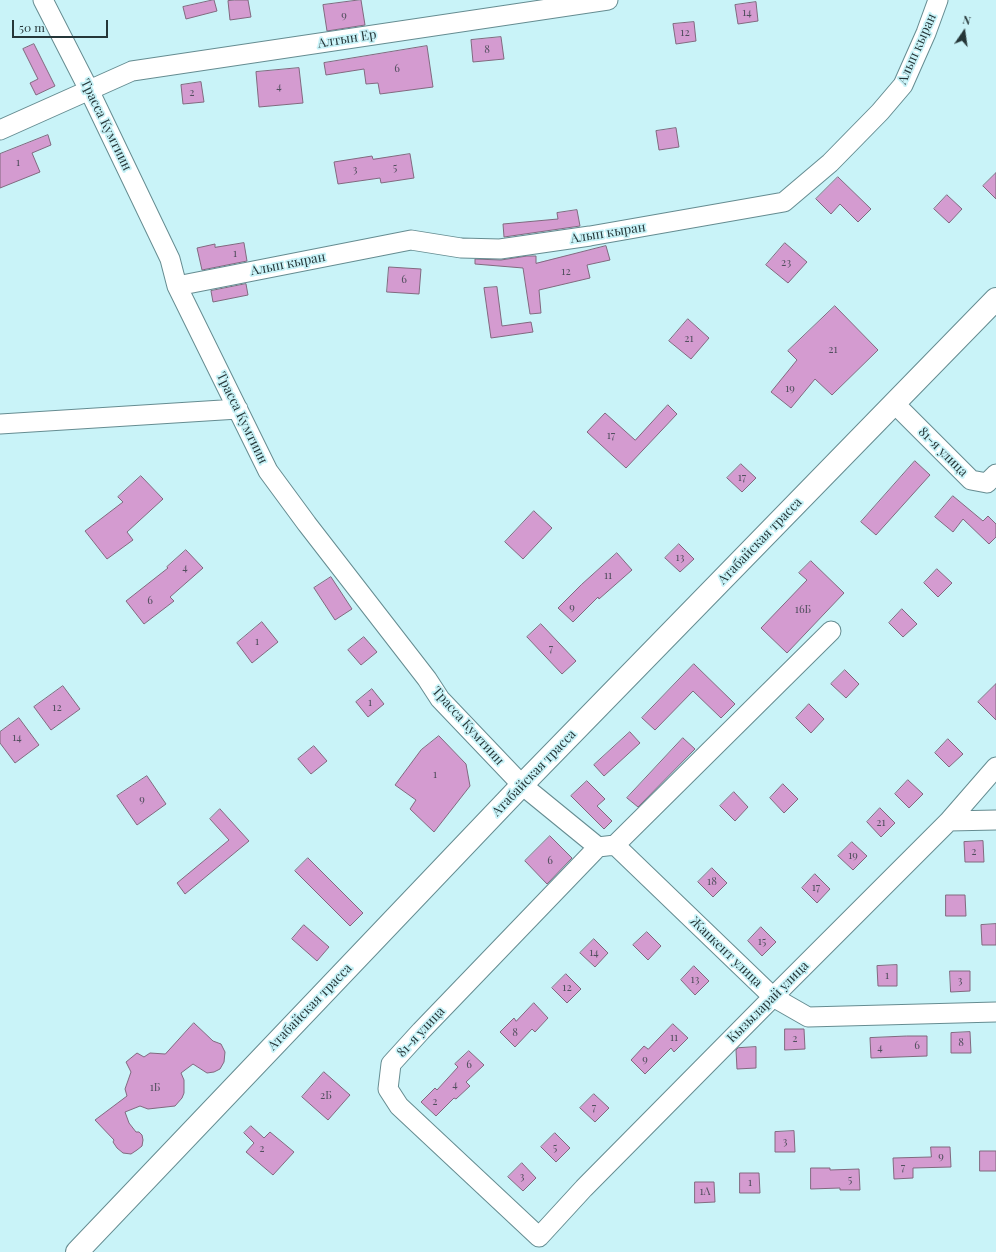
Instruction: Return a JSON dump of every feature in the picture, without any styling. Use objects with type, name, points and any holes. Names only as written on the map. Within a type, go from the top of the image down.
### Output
[{"type":"main road","name":"Атабайская трасса","points":[[77,1252],[522,784],[996,299]]},
{"type":"street","name":"Трасса Кумтиин","points":[[43,0],[90,90],[170,259],[176,286],[268,471],[440,699],[522,784]]},
{"type":"street","name":"Алтын Ер","points":[[0,130],[132,71],[608,0]]},
{"type":"street","name":"Алып кыран","points":[[176,286],[411,240],[461,248],[500,249],[590,236],[784,202],[830,163],[880,112],[903,85],[926,33],[938,0]]},
{"type":"street","name":"81-я улица","points":[[894,403],[971,480],[987,483],[996,474]]},
{"type":"street","points":[[0,424],[238,409]]},
{"type":"street","name":"81-я улица","points":[[539,1237],[399,1106],[388,1089],[391,1064],[421,1031],[606,846],[831,631]]},
{"type":"street","name":"Кызыларай улица","points":[[539,1237],[584,1188],[772,997],[950,821],[996,767]]},
{"type":"street","name":"Жанкент улица","points":[[522,784],[606,846],[772,997],[808,1017],[996,1012]]},
{"type":"street","points":[[950,821],[996,820]]},
{"type":"building","points":[[214,0],[217,11],[186,19],[183,7]]},
{"type":"building","points":[[248,0],[251,17],[230,20],[228,1]]},
{"type":"building","points":[[361,0],[365,25],[327,31],[323,5]]},
{"type":"building","points":[[756,2],[758,21],[738,24],[735,5]]},
{"type":"building","points":[[694,22],[696,41],[676,44],[673,24]]},
{"type":"building","points":[[501,37],[504,59],[473,62],[471,40]]},
{"type":"building","points":[[34,44],[55,86],[36,95],[30,83],[38,79],[23,49]]},
{"type":"building","points":[[427,46],[433,87],[380,94],[378,83],[366,84],[364,69],[326,75],[324,63]]},
{"type":"building","points":[[299,68],[303,103],[259,107],[256,72]]},
{"type":"building","points":[[201,82],[204,102],[183,104],[181,85]]},
{"type":"building","points":[[676,128],[679,147],[659,150],[656,131]]},
{"type":"building","points":[[48,135],[51,145],[32,153],[40,172],[0,188],[0,154]]},
{"type":"building","points":[[410,154],[414,178],[381,183],[380,178],[338,184],[334,162],[372,156],[373,159]]},
{"type":"building","points":[[996,173],[996,199],[983,186]]},
{"type":"building","points":[[838,177],[871,209],[858,222],[840,204],[831,214],[816,199]]},
{"type":"building","points":[[947,195],[962,209],[949,223],[934,209]]},
{"type":"building","points":[[577,210],[580,226],[504,237],[503,224],[558,219],[557,213]]},
{"type":"building","points":[[244,243],[247,261],[202,270],[197,248],[215,244],[215,247]]},
{"type":"building","points":[[785,243],[807,262],[788,283],[766,265]]},
{"type":"building","points":[[606,246],[610,260],[587,265],[590,278],[539,290],[541,313],[530,314],[523,268],[475,264],[475,259],[501,260],[527,256],[536,256],[536,263]]},
{"type":"building","points":[[389,267],[421,269],[419,294],[387,292]]},
{"type":"building","points":[[246,284],[248,295],[213,302],[211,291]]},
{"type":"building","points":[[497,287],[502,326],[531,322],[533,332],[491,338],[484,288]]},
{"type":"building","points":[[835,306],[878,350],[832,395],[815,379],[791,408],[771,392],[797,360],[788,351]]},
{"type":"building","points":[[688,319],[709,338],[691,359],[669,341]]},
{"type":"building","points":[[668,405],[677,414],[626,468],[587,432],[605,413],[635,440]]},
{"type":"building","points":[[915,461],[930,475],[876,535],[861,522]]},
{"type":"building","points":[[741,464],[756,478],[742,492],[727,478]]},
{"type":"building","points":[[141,476],[163,499],[127,532],[133,540],[107,559],[85,531],[123,502],[118,497]]},
{"type":"building","points":[[953,496],[983,521],[988,516],[996,524],[996,537],[989,544],[963,519],[953,532],[935,517]]},
{"type":"building","points":[[534,511],[552,528],[523,559],[505,542]]},
{"type":"building","points":[[679,544],[694,559],[680,572],[665,558]]},
{"type":"building","points":[[186,550],[203,568],[170,597],[174,601],[144,624],[126,601],[168,568],[167,567]]},
{"type":"building","points":[[617,553],[632,570],[599,599],[598,597],[573,622],[558,608]]},
{"type":"building","points":[[811,561],[844,593],[787,653],[761,628],[807,580],[799,573]]},
{"type":"building","points":[[937,569],[952,583],[938,597],[924,583]]},
{"type":"building","points":[[331,577],[352,609],[335,620],[314,588]]},
{"type":"building","points":[[902,609],[917,624],[903,637],[889,623]]},
{"type":"building","points":[[262,622],[278,642],[252,663],[237,643]]},
{"type":"building","points":[[541,624],[576,661],[562,674],[527,637]]},
{"type":"building","points":[[364,637],[377,652],[361,665],[348,650]]},
{"type":"building","points":[[694,664],[735,704],[721,718],[693,691],[655,730],[642,718]]},
{"type":"building","points":[[845,670],[859,684],[846,698],[831,684]]},
{"type":"building","points":[[996,684],[996,720],[978,702]]},
{"type":"building","points":[[63,686],[80,709],[51,730],[34,707]]},
{"type":"building","points":[[372,689],[384,704],[368,717],[356,702]]},
{"type":"building","points":[[809,704],[824,719],[811,733],[796,718]]},
{"type":"building","points":[[19,718],[39,745],[15,763],[0,743],[0,732]]},
{"type":"building","points":[[630,732],[640,743],[604,776],[594,765]]},
{"type":"building","points":[[439,736],[466,764],[470,786],[434,832],[410,809],[416,800],[395,785],[421,750]]},
{"type":"building","points":[[683,738],[695,749],[638,807],[627,798]]},
{"type":"building","points":[[948,739],[963,754],[949,767],[935,753]]},
{"type":"building","points":[[314,746],[327,761],[311,774],[298,759]]},
{"type":"building","points":[[147,776],[166,804],[137,825],[117,796]]},
{"type":"building","points":[[908,780],[923,794],[909,808],[895,794]]},
{"type":"building","points":[[587,781],[605,799],[597,806],[612,821],[604,829],[571,796]]},
{"type":"building","points":[[783,784],[798,799],[784,813],[770,798]]},
{"type":"building","points":[[734,792],[748,807],[735,821],[720,806]]},
{"type":"building","points":[[880,808],[895,823],[881,837],[867,822]]},
{"type":"building","points":[[220,809],[249,841],[185,894],[177,883],[229,840],[210,819]]},
{"type":"building","points":[[550,836],[572,858],[547,884],[525,861]]},
{"type":"building","points":[[983,841],[984,862],[965,862],[964,842]]},
{"type":"building","points":[[852,842],[867,856],[853,870],[838,856]]},
{"type":"building","points":[[308,858],[363,913],[350,926],[295,871]]},
{"type":"building","points":[[712,868],[727,883],[713,897],[698,882]]},
{"type":"building","points":[[815,874],[830,889],[817,903],[802,888]]},
{"type":"building","points":[[946,895],[965,895],[966,916],[946,916]]},
{"type":"building","points":[[996,924],[996,945],[982,945],[981,925]]},
{"type":"building","points":[[304,925],[329,947],[317,961],[292,939]]},
{"type":"building","points":[[761,927],[776,942],[762,956],[748,941]]},
{"type":"building","points":[[647,932],[661,946],[648,960],[633,945]]},
{"type":"building","points":[[594,939],[608,953],[595,967],[580,953]]},
{"type":"building","points":[[897,965],[897,986],[878,986],[877,966]]},
{"type":"building","points":[[694,966],[709,981],[695,995],[681,980]]},
{"type":"building","points":[[950,971],[970,971],[970,991],[951,992]]},
{"type":"building","points":[[566,974],[581,989],[567,1003],[552,988]]},
{"type":"building","points":[[534,1003],[548,1018],[535,1032],[532,1029],[515,1047],[500,1032],[514,1018],[516,1021]]},
{"type":"building","points":[[194,1023],[213,1041],[221,1044],[225,1052],[224,1062],[220,1069],[214,1072],[207,1073],[193,1064],[181,1073],[184,1080],[184,1093],[182,1098],[175,1106],[148,1109],[140,1106],[125,1112],[129,1123],[136,1132],[139,1132],[142,1135],[143,1140],[142,1146],[131,1154],[123,1153],[117,1148],[113,1142],[114,1140],[95,1120],[127,1096],[125,1089],[131,1072],[126,1062],[137,1053],[144,1057],[150,1053],[165,1054]]},
{"type":"building","points":[[673,1024],[688,1038],[674,1052],[671,1048],[645,1074],[631,1060],[644,1046],[648,1049]]},
{"type":"building","points":[[785,1029],[804,1029],[805,1049],[785,1050]]},
{"type":"building","points":[[970,1032],[971,1053],[951,1053],[951,1033]]},
{"type":"building","points":[[927,1036],[927,1056],[871,1058],[870,1038]]},
{"type":"building","points":[[756,1047],[756,1068],[737,1069],[736,1050],[738,1048]]},
{"type":"building","points":[[469,1051],[484,1065],[466,1082],[470,1086],[456,1099],[454,1098],[436,1116],[421,1102],[435,1088],[437,1090],[458,1067],[455,1064]]},
{"type":"building","points":[[324,1072],[350,1095],[328,1120],[302,1097]]},
{"type":"building","points":[[594,1094],[609,1108],[595,1122],[580,1108]]},
{"type":"building","points":[[251,1126],[264,1138],[270,1132],[294,1152],[273,1175],[246,1152],[254,1143],[244,1133]]},
{"type":"building","points":[[794,1131],[795,1152],[775,1152],[775,1132]]},
{"type":"building","points":[[555,1133],[570,1148],[556,1162],[541,1147]]},
{"type":"building","points":[[931,1147],[950,1147],[951,1167],[913,1168],[913,1178],[894,1179],[893,1158],[931,1157]]},
{"type":"building","points":[[980,1151],[996,1151],[996,1171],[980,1171]]},
{"type":"building","points":[[522,1163],[536,1178],[523,1191],[508,1177]]},
{"type":"building","points":[[811,1168],[830,1168],[830,1170],[859,1169],[860,1190],[840,1190],[840,1188],[811,1189]]},
{"type":"building","points":[[740,1173],[759,1173],[760,1193],[740,1193]]},
{"type":"building","points":[[695,1182],[714,1182],[715,1202],[695,1203]]}]
